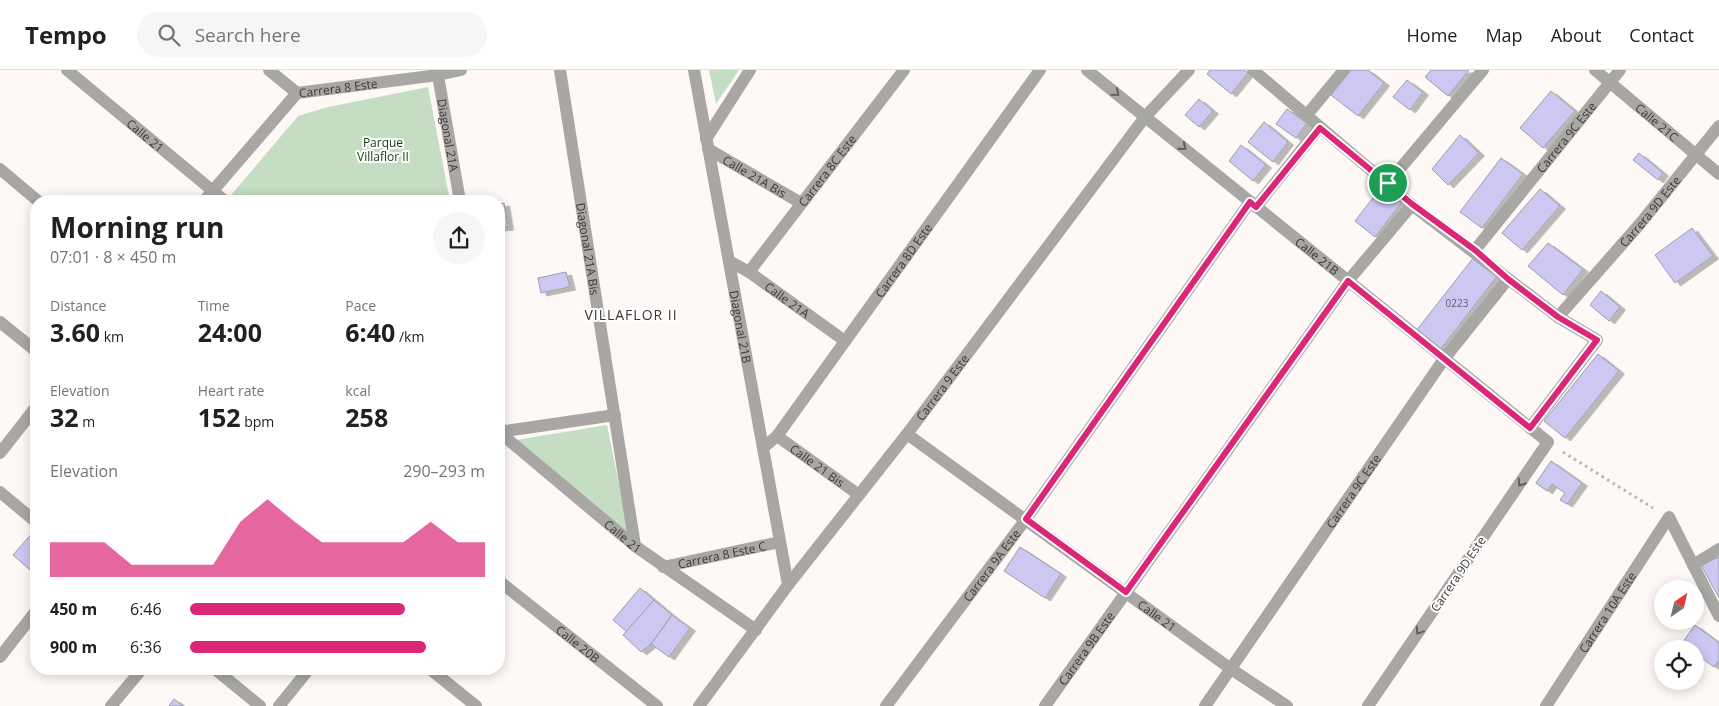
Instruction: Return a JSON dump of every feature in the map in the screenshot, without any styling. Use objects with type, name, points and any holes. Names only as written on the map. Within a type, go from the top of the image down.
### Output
[{"type":"street","name":"Calle 21","points":[[67,70],[218,195]]},
{"type":"street","points":[[269,70],[297,93]]},
{"type":"street","name":"Carrera 8 Este","points":[[208,195],[297,93],[460,70]]},
{"type":"street","name":"Diagonal 21A Bis","points":[[560,70],[635,546]]},
{"type":"street","name":"Diagonal 21B","points":[[694,70],[788,585]]},
{"type":"street","points":[[707,144],[750,70]]},
{"type":"street","name":"Carrera 8C Este","points":[[749,272],[904,70]]},
{"type":"street","name":"Carrera 8D Este","points":[[763,448],[777,436],[1040,70]]},
{"type":"street","name":"Calle 21B","points":[[1087,70],[1548,442]]},
{"type":"street","name":"Carrera 9 Este","points":[[699,706],[788,585],[907,434],[1145,117],[1189,70]]},
{"type":"street","points":[[1253,70],[1412,204],[1475,250],[1508,279],[1558,317],[1597,340],[1530,428]]},
{"type":"street","points":[[1306,116],[1344,70]]},
{"type":"street","points":[[1388,183],[1483,70]]},
{"type":"street","name":"Calle 21C","points":[[1595,70],[1719,174]]},
{"type":"street","name":"Carrera 9C Este","points":[[1475,250],[1620,70]]},
{"type":"street","name":"Diagonal 21A","points":[[438,73],[459,195]]},
{"type":"street","name":"Carrera 9D Este","points":[[1558,317],[1719,126]]},
{"type":"street","name":"Carrera 9A Este","points":[[886,706],[1026,519],[1253,205],[1320,128]]},
{"type":"street","name":"Calle 21A Bis","points":[[707,144],[801,204]]},
{"type":"street","points":[[0,169],[31,195]]},
{"type":"street","name":"Carrera 9B Este","points":[[1045,706],[1348,281],[1412,204]]},
{"type":"street","name":"Calle 21A","points":[[729,261],[749,272],[845,341]]},
{"type":"street","name":"Carrera 9C Este","points":[[1205,706],[1444,359],[1508,279]]},
{"type":"street","points":[[0,322],[30,346]]},
{"type":"street","points":[[0,453],[30,414]]},
{"type":"street","points":[[505,431],[614,416]]},
{"type":"street","name":"Calle 21","points":[[907,434],[1231,669],[1287,706]]},
{"type":"street","name":"Calle 21 Bis","points":[[777,436],[858,495]]},
{"type":"street","name":"Calle 21","points":[[505,437],[635,546],[756,630]]},
{"type":"street","name":"Carrera 9D Este","points":[[1368,706],[1548,442]]},
{"type":"street","points":[[0,492],[30,517]]},
{"type":"street","points":[[1668,518],[1719,616]]},
{"type":"street","name":"Carrera 10A Este","points":[[1546,706],[1668,518]]},
{"type":"street","name":"Carrera 8 Este C","points":[[663,567],[780,542]]},
{"type":"street","points":[[1693,565],[1719,549]]},
{"type":"street","name":"Calle 20B","points":[[505,586],[657,706]]},
{"type":"street","points":[[0,657],[30,619]]},
{"type":"street","points":[[112,706],[137,675]]},
{"type":"street","points":[[221,675],[260,706]]},
{"type":"street","points":[[279,706],[304,675]]},
{"type":"street","points":[[437,675],[476,706]]},
{"type":"path","points":[[1548,442],[1668,518]]},
{"type":"green space","points":[[709,70],[739,70],[716,104]]},
{"type":"green space","name":"Parque Villaflor II","points":[[428,87],[449,195],[231,195],[298,116],[328,107]]},
{"type":"green space","points":[[607,425],[630,538],[516,440]]},
{"type":"building","points":[[1210,70],[1244,70],[1248,73],[1231,94],[1207,74]]},
{"type":"building","points":[[1351,70],[1368,70],[1384,83],[1358,116],[1331,95]]},
{"type":"building","points":[[1431,70],[1469,70],[1448,96],[1425,77]]},
{"type":"building","points":[[1407,80],[1423,92],[1410,110],[1393,97]]},
{"type":"building","points":[[1551,91],[1575,111],[1543,148],[1520,128]]},
{"type":"building","points":[[1199,99],[1213,111],[1199,127],[1185,115]]},
{"type":"building","points":[[1287,109],[1307,123],[1296,138],[1276,124]]},
{"type":"building","points":[[1264,122],[1288,142],[1273,162],[1248,142]]},
{"type":"building","points":[[1460,135],[1479,153],[1448,185],[1432,169]]},
{"type":"building","points":[[1241,145],[1266,165],[1253,181],[1229,161]]},
{"type":"building","points":[[1639,153],[1663,173],[1658,180],[1633,160]]},
{"type":"building","points":[[1501,158],[1523,174],[1482,228],[1460,212]]},
{"type":"building","points":[[1383,185],[1403,201],[1375,237],[1355,221]]},
{"type":"building","points":[[1540,189],[1560,206],[1522,250],[1502,233]]},
{"type":"building","points":[[505,209],[508,227],[505,227]]},
{"type":"building","points":[[1692,228],[1713,256],[1675,283],[1655,255]]},
{"type":"building","points":[[1548,243],[1583,269],[1563,295],[1528,266]]},
{"type":"building","points":[[1474,257],[1498,275],[1440,350],[1416,331]]},
{"type":"building","points":[[566,272],[570,287],[541,293],[538,278]]},
{"type":"building","points":[[1601,291],[1620,307],[1609,321],[1590,305]]},
{"type":"building","points":[[1598,354],[1619,371],[1565,438],[1544,421]]},
{"type":"building","points":[[1551,461],[1582,483],[1567,504],[1560,500],[1565,493],[1552,484],[1547,491],[1536,483]]},
{"type":"building","points":[[30,536],[30,570],[13,555]]},
{"type":"building","points":[[1020,547],[1061,574],[1045,598],[1004,571]]},
{"type":"building","points":[[1719,557],[1719,598],[1701,565]]},
{"type":"building","points":[[640,588],[654,600],[627,632],[613,620]]},
{"type":"building","points":[[654,600],[672,615],[651,644],[641,652],[623,635]]},
{"type":"building","points":[[672,615],[690,628],[669,657],[651,644]]},
{"type":"building","points":[[1691,630],[1702,630],[1719,643],[1719,660],[1714,667],[1704,660],[1704,640],[1684,640]]},
{"type":"building","points":[[174,699],[183,706],[169,706]]},
{"type":"district","name":"VILLAFLOR II","points":[[631,314]]},
{"type":"route","points":[[1320,128],[1388,183],[1412,204],[1475,250],[1508,279],[1558,317],[1597,340],[1567,382],[1530,428],[1348,281],[1126,592],[1026,519],[1250,202],[1256,207],[1320,128]]}]
